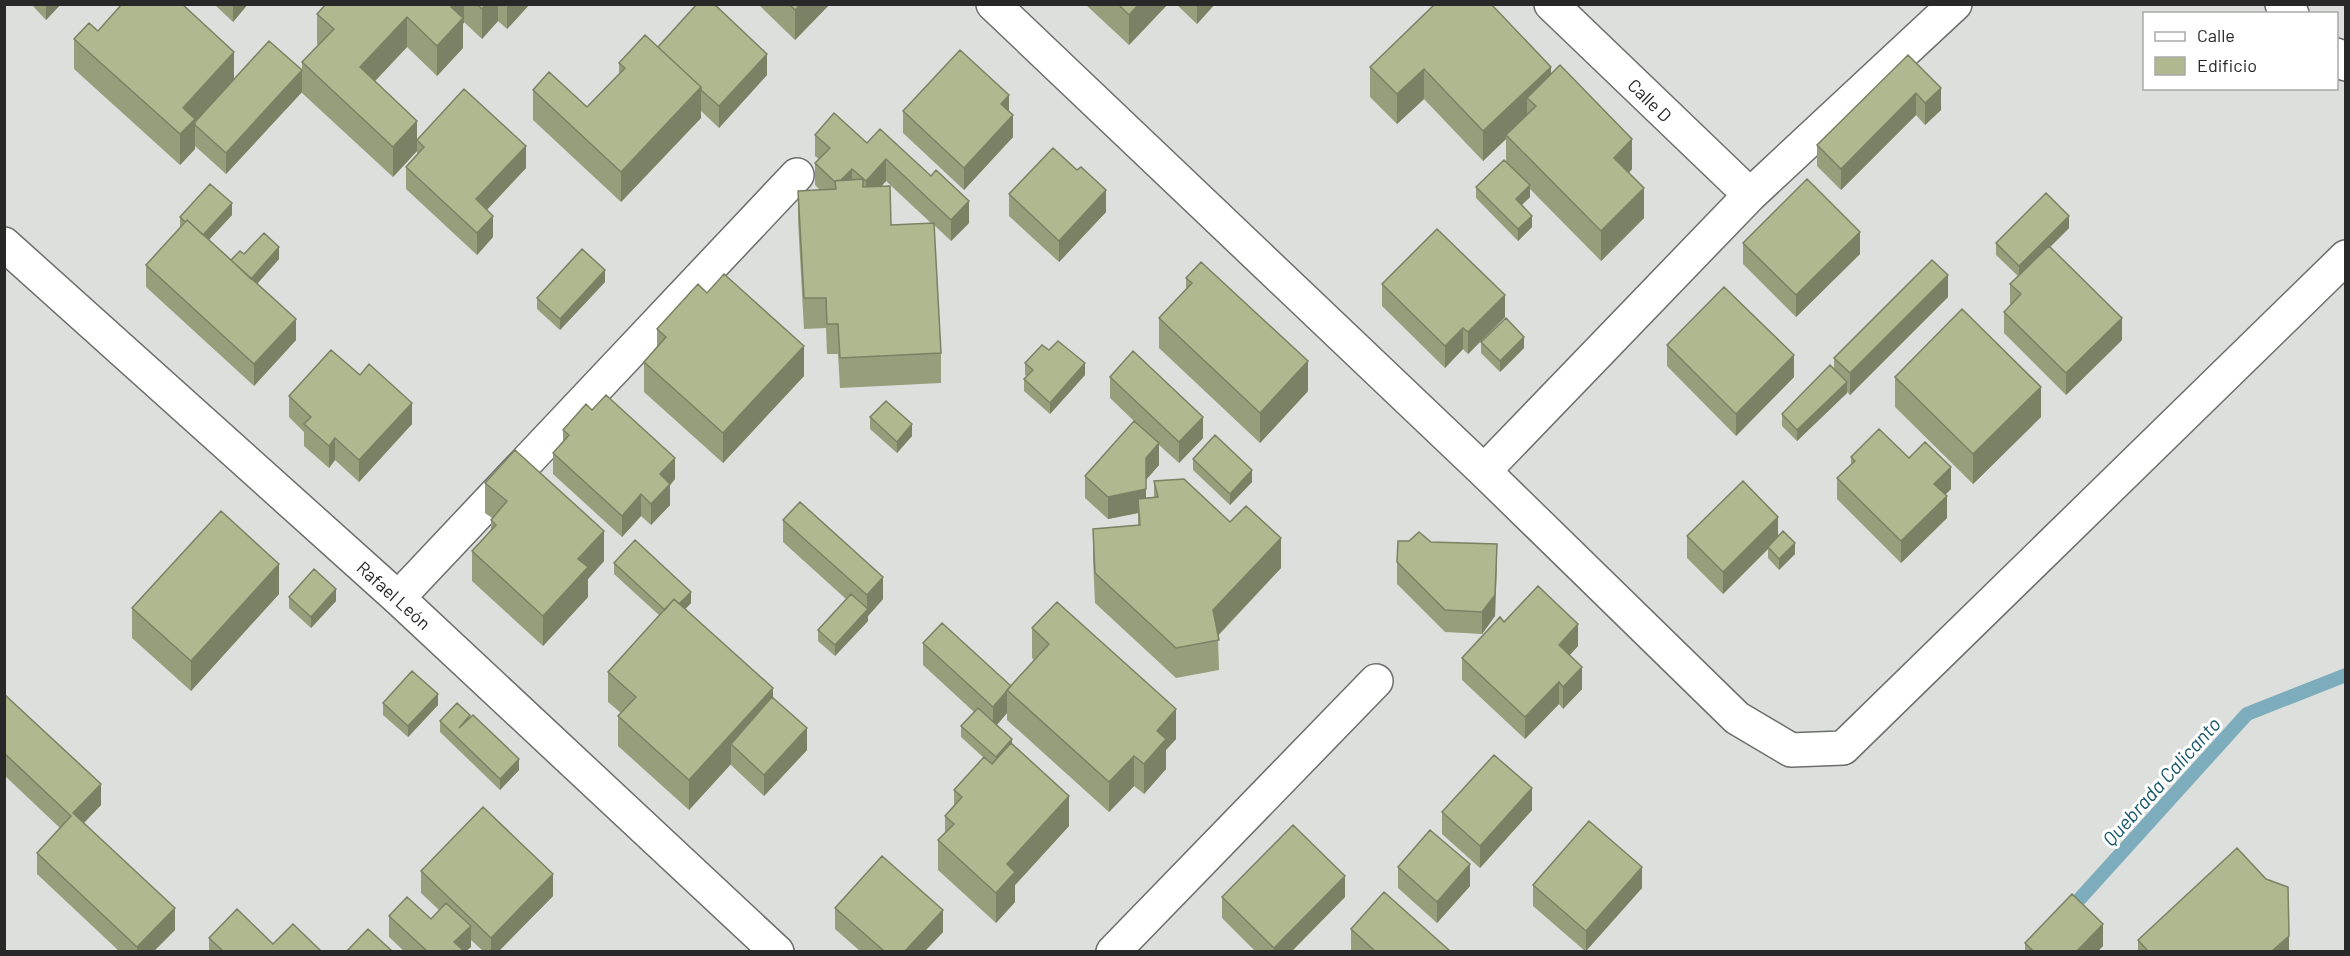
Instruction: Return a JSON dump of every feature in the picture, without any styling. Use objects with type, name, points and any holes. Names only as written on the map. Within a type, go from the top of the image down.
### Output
[{"type":"street","points":[[993,4],[1484,471],[1737,718],[1791,750],[1843,748],[2346,258]]},
{"type":"street","name":"Calle D","points":[[1551,4],[1750,195]]},
{"type":"street","points":[[1484,471],[1750,195],[1955,4]]},
{"type":"street","points":[[398,598],[797,175]]},
{"type":"street","name":"Rafael León","points":[[4,244],[398,598],[777,951]]},
{"type":"street","points":[[1113,951],[1376,681]]},
{"type":"building","points":[[122,4],[182,4],[234,52],[183,108],[195,119],[180,134],[74,39],[89,23],[98,31]]},
{"type":"building","points":[[326,4],[453,4],[451,7],[463,18],[437,46],[407,17],[360,67],[417,121],[393,147],[302,62],[334,29],[317,14]]},
{"type":"building","points":[[697,4],[714,4],[767,54],[719,106],[658,47]]},
{"type":"building","points":[[789,4],[801,4],[795,10]]},
{"type":"building","points":[[1118,4],[1139,4],[1129,15]]},
{"type":"building","points":[[1435,4],[1491,4],[1551,67],[1483,131],[1424,69],[1397,94],[1370,67]]},
{"type":"building","points":[[645,35],[701,87],[621,172],[533,90],[549,72],[587,107],[625,68],[619,63]]},
{"type":"building","points":[[269,41],[302,70],[226,153],[195,125],[195,122]]},
{"type":"building","points":[[960,50],[1009,95],[1001,104],[1013,115],[964,168],[903,111]]},
{"type":"building","points":[[1908,55],[1941,88],[1925,103],[1916,93],[1841,169],[1817,145]]},
{"type":"building","points":[[1560,65],[1632,139],[1614,158],[1644,188],[1601,231],[1506,135],[1536,106],[1527,98]]},
{"type":"building","points":[[464,89],[526,146],[476,199],[493,216],[477,233],[406,167],[424,147],[417,140]]},
{"type":"building","points":[[834,113],[867,143],[880,129],[931,176],[936,170],[969,201],[951,220],[886,159],[866,181],[852,169],[841,180],[835,182],[815,163],[830,148],[815,135]]},
{"type":"building","points":[[1053,148],[1077,170],[1081,167],[1106,190],[1059,241],[1009,194]]},
{"type":"building","points":[[1504,160],[1530,185],[1516,199],[1532,216],[1518,229],[1476,187]]},
{"type":"building","points":[[863,179],[863,187],[890,186],[891,225],[934,223],[941,353],[840,358],[838,324],[827,324],[826,298],[804,298],[798,191],[836,189],[835,181]]},
{"type":"building","points":[[1807,179],[1860,232],[1796,295],[1743,243]]},
{"type":"building","points":[[210,184],[232,203],[203,235],[187,220],[185,222],[180,217]]},
{"type":"building","points":[[2046,193],[2069,216],[2019,266],[1996,243]]},
{"type":"building","points":[[187,220],[296,319],[254,364],[146,265]]},
{"type":"building","points":[[1437,229],[1505,295],[1468,332],[1463,328],[1445,346],[1382,284]]},
{"type":"building","points":[[264,233],[279,247],[251,279],[231,260],[240,251],[244,254]]},
{"type":"building","points":[[2049,246],[2122,318],[2066,373],[2004,312],[2021,294],[2010,284]]},
{"type":"building","points":[[582,249],[605,270],[560,319],[537,298]]},
{"type":"building","points":[[1932,260],[1948,275],[1850,373],[1834,358]]},
{"type":"building","points":[[1201,262],[1308,361],[1260,413],[1159,318],[1192,283],[1186,278]]},
{"type":"building","points":[[724,274],[804,346],[723,433],[644,362],[666,337],[657,329],[698,284],[707,293]]},
{"type":"building","points":[[1724,287],[1794,355],[1736,414],[1667,345]]},
{"type":"building","points":[[1962,309],[2041,387],[1973,454],[1895,377]]},
{"type":"building","points":[[1506,318],[1524,337],[1500,361],[1481,342]]},
{"type":"building","points":[[1058,341],[1085,363],[1050,403],[1024,379],[1033,370],[1025,363],[1042,345],[1049,350]]},
{"type":"building","points":[[331,350],[360,375],[369,364],[412,403],[359,460],[335,438],[329,446],[304,424],[311,417],[289,396]]},
{"type":"building","points":[[1133,351],[1203,417],[1179,442],[1110,377]]},
{"type":"building","points":[[1830,365],[1847,382],[1797,430],[1782,414]]},
{"type":"building","points":[[606,395],[675,458],[660,474],[670,484],[651,504],[641,494],[622,516],[553,453],[569,435],[563,430],[586,404],[592,410]]},
{"type":"building","points":[[886,401],[912,424],[897,442],[870,417]]},
{"type":"building","points":[[1134,421],[1159,443],[1146,458],[1146,489],[1108,497],[1085,476]]},
{"type":"building","points":[[1879,429],[1909,458],[1925,442],[1951,467],[1934,484],[1947,496],[1901,541],[1837,478],[1855,461],[1851,457]]},
{"type":"building","points":[[1215,435],[1252,470],[1230,494],[1193,459]]},
{"type":"building","points":[[515,450],[604,531],[578,559],[588,567],[543,616],[472,551],[496,525],[491,520],[507,501],[485,483]]},
{"type":"building","points":[[1184,479],[1230,522],[1246,506],[1281,538],[1213,610],[1219,640],[1176,648],[1095,573],[1093,529],[1140,525],[1138,499],[1158,497],[1154,481]]},
{"type":"building","points":[[1743,481],[1778,517],[1723,572],[1687,536]]},
{"type":"building","points":[[800,502],[883,577],[867,595],[783,520]]},
{"type":"building","points":[[221,511],[279,564],[191,661],[132,608]]},
{"type":"building","points":[[1783,531],[1795,543],[1779,559],[1768,547]]},
{"type":"building","points":[[1419,532],[1431,542],[1497,544],[1495,595],[1482,612],[1445,610],[1397,562],[1398,541],[1409,541]]},
{"type":"building","points":[[635,540],[691,592],[679,604],[674,599],[665,610],[614,563]]},
{"type":"building","points":[[314,569],[336,589],[311,617],[289,597]]},
{"type":"building","points":[[1538,586],[1578,624],[1559,645],[1582,667],[1563,687],[1559,682],[1525,717],[1462,658],[1500,617],[1504,622]]},
{"type":"building","points":[[851,594],[868,609],[835,645],[818,630]]},
{"type":"building","points":[[674,599],[773,688],[689,780],[618,716],[636,697],[608,672]]},
{"type":"building","points":[[1057,602],[1176,709],[1157,731],[1166,739],[1144,764],[1134,756],[1109,782],[1007,690],[1049,644],[1032,628]]},
{"type":"building","points":[[942,623],[1011,686],[993,707],[923,643]]},
{"type":"building","points":[[412,671],[438,694],[408,726],[383,703]]},
{"type":"building","points":[[4,694],[101,784],[73,813],[175,908],[137,947],[37,853],[71,816],[4,753]]},
{"type":"building","points":[[772,697],[807,728],[764,775],[731,744]]},
{"type":"building","points":[[457,703],[470,715],[459,728],[473,715],[519,759],[500,779],[440,721]]},
{"type":"building","points":[[978,708],[1012,739],[996,757],[961,726]]},
{"type":"building","points":[[1011,743],[1069,796],[1007,864],[1015,872],[996,893],[938,840],[954,824],[945,816],[962,797],[954,790],[984,757],[992,764]]},
{"type":"building","points":[[1494,755],[1532,788],[1480,846],[1442,812]]},
{"type":"building","points":[[483,807],[553,874],[491,938],[421,871]]},
{"type":"building","points":[[1589,821],[1642,867],[1586,931],[1533,885]]},
{"type":"building","points":[[1293,825],[1345,876],[1274,948],[1222,897]]},
{"type":"building","points":[[1430,830],[1470,864],[1437,902],[1398,867]]},
{"type":"building","points":[[2237,848],[2266,879],[2288,887],[2289,936],[2272,951],[2148,951],[2138,940]]},
{"type":"building","points":[[882,856],[943,910],[905,951],[884,951],[835,908]]},
{"type":"building","points":[[1384,892],[1450,951],[1375,951],[1351,929]]},
{"type":"building","points":[[2072,894],[2103,924],[2077,951],[2033,951],[2025,943]]},
{"type":"building","points":[[407,897],[431,919],[446,903],[471,926],[454,942],[464,951],[427,951],[389,916]]},
{"type":"building","points":[[237,909],[273,944],[293,924],[321,951],[223,951],[209,938]]},
{"type":"building","points":[[368,929],[392,951],[347,951]]},
{"type":"waterway","name":"Quebrada Calicanto","points":[[2066,914],[2247,714],[2346,675]]}]
